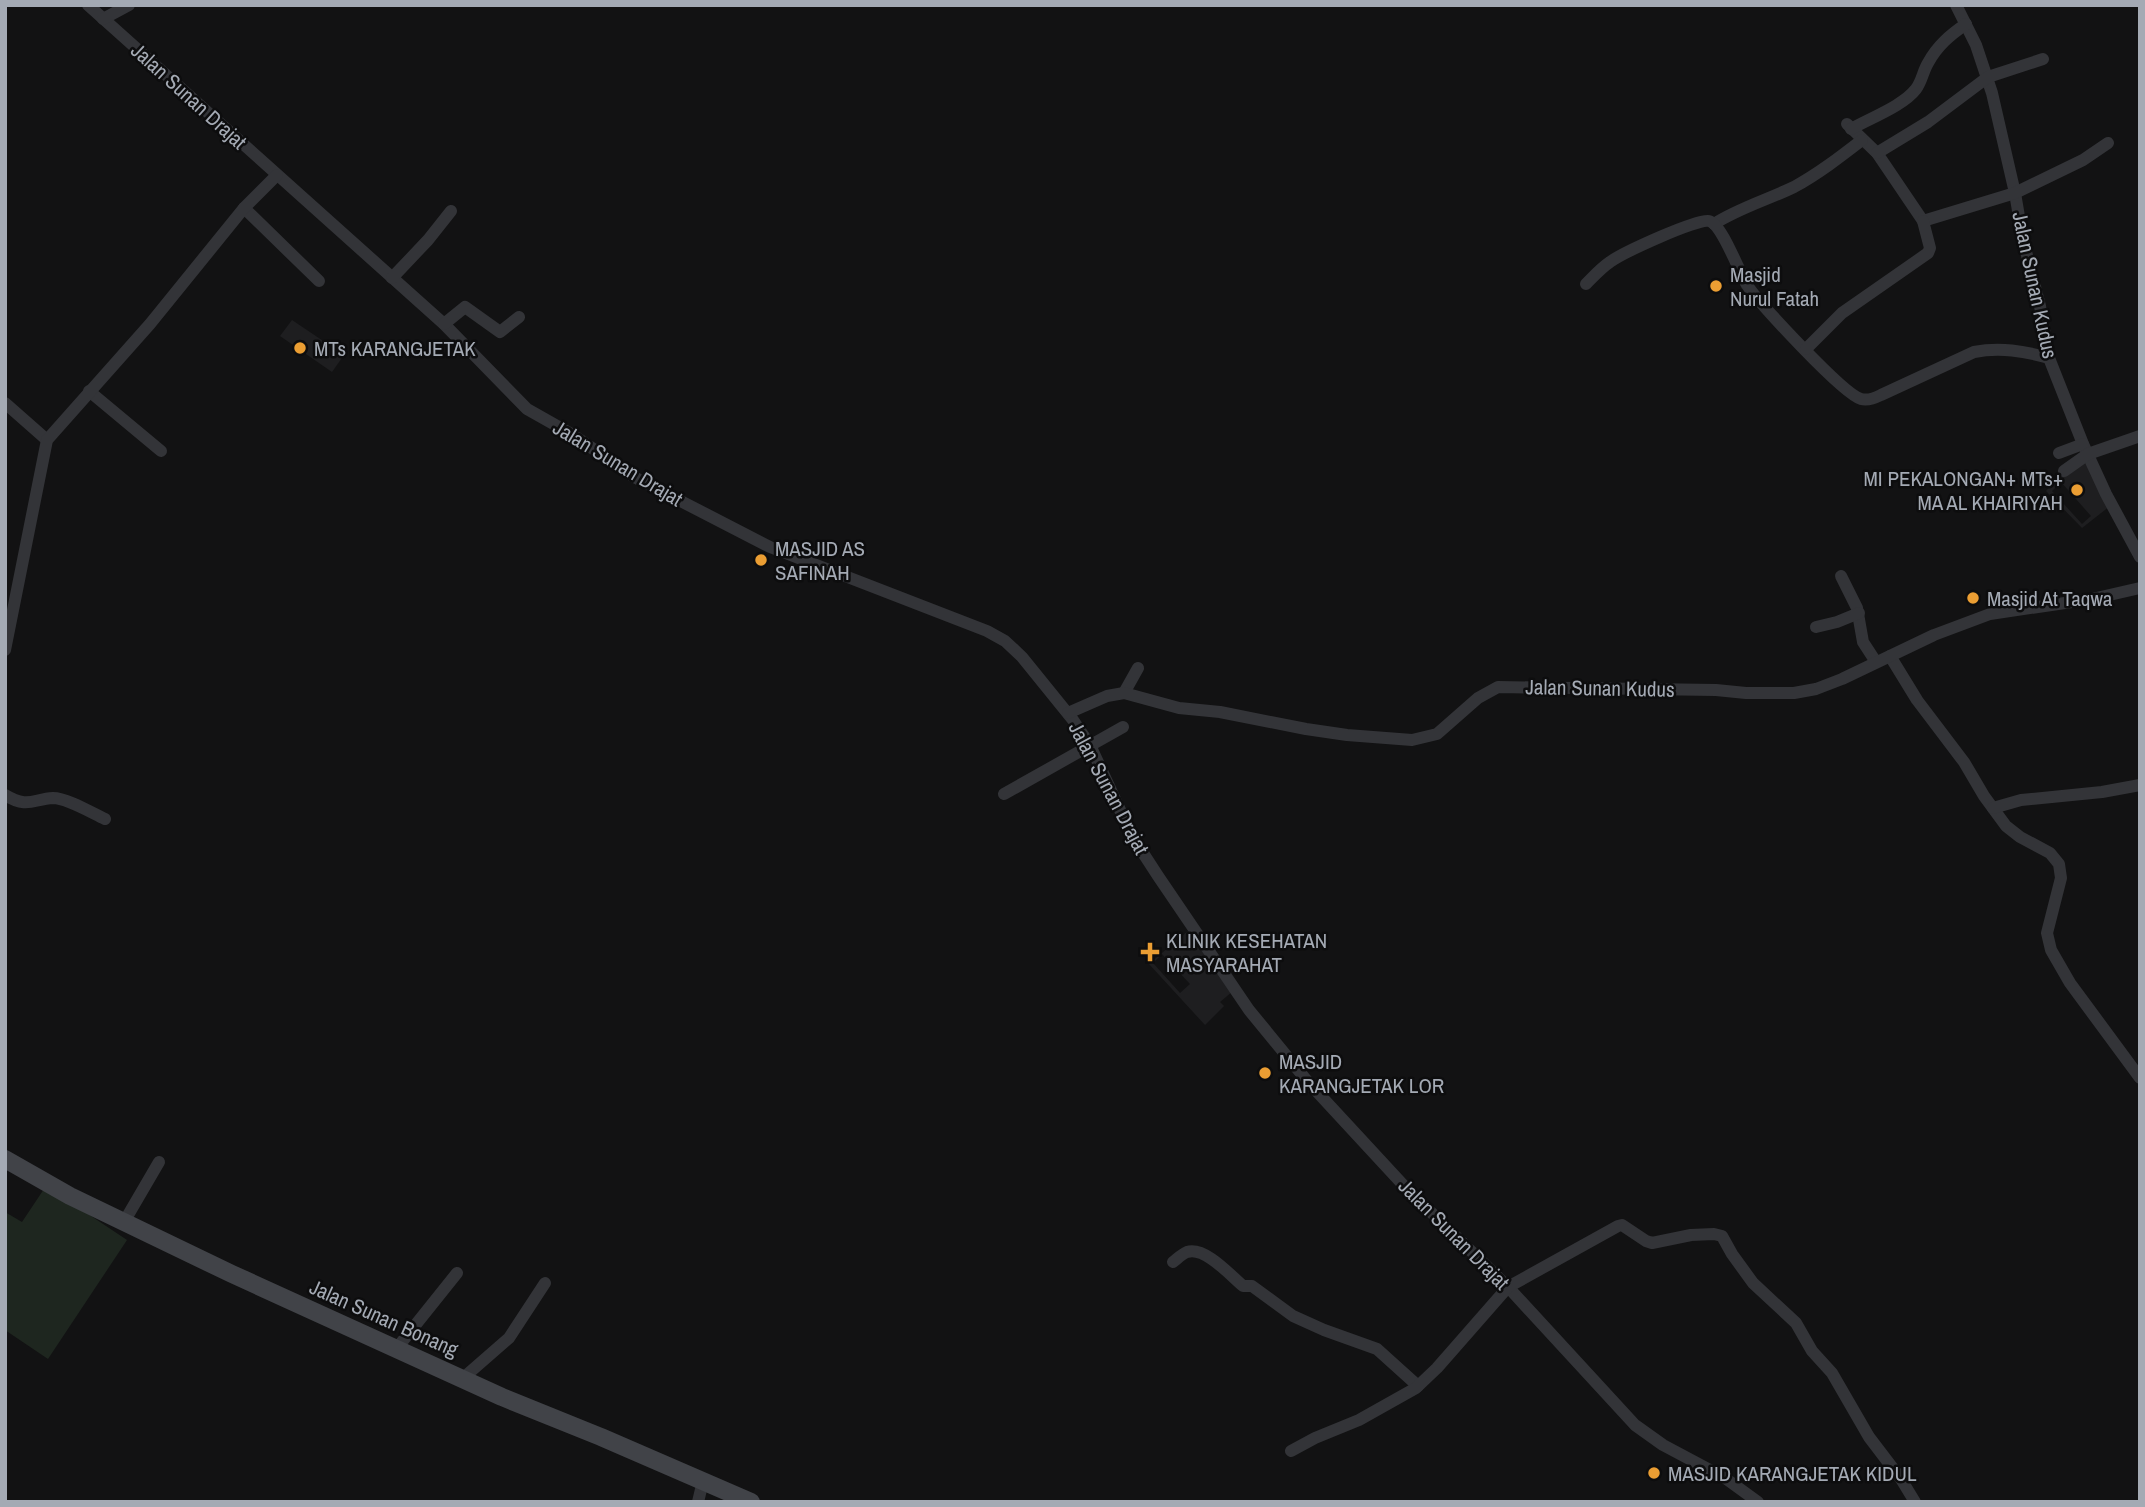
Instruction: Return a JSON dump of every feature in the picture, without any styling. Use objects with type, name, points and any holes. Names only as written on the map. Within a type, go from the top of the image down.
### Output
[{"type":"street","name":"Jalan Sunan Drajat","points":[[88,5],[444,324],[527,409],[573,435],[634,477],[770,547],[933,609],[996,636],[1015,649],[1068,713],[1090,745],[1132,836],[1249,1010],[1308,1082],[1406,1188],[1508,1287],[1635,1426],[1663,1445],[1725,1478],[1758,1502]]},
{"type":"street","points":[[103,19],[129,5]]},
{"type":"street","name":"Jalan Sunan Kudus","points":[[1956,5],[1988,77],[2049,358],[2085,449],[2140,556]]},
{"type":"street","points":[[1806,349],[1842,313],[1928,253],[1930,248],[1923,221],[1877,153],[1849,126],[1906,99],[1920,84],[1927,64],[1936,50],[1966,24]]},
{"type":"street","points":[[1877,153],[1928,122],[1988,77],[2043,59]]},
{"type":"street","points":[[1714,224],[1811,177],[1862,141]]},
{"type":"street","points":[[1923,221],[2015,193],[2083,160],[2108,143]]},
{"type":"street","points":[[5,650],[47,440],[150,324],[244,208],[277,175]]},
{"type":"street","points":[[244,208],[319,281]]},
{"type":"street","points":[[392,278],[451,211]]},
{"type":"street","points":[[1587,284],[1607,263],[1632,250],[1698,222],[1709,221],[1714,224],[1751,289],[1806,349],[1858,398],[1867,400],[1985,349],[2019,350],[2049,358]]},
{"type":"street","points":[[444,324],[465,307],[500,332],[520,317]]},
{"type":"street","points":[[89,391],[161,451]]},
{"type":"street","points":[[5,403],[47,440]]},
{"type":"street","points":[[2059,453],[2140,436]]},
{"type":"street","points":[[2064,471],[2085,449]]},
{"type":"street","points":[[1841,576],[1859,613],[1863,642],[1876,662]]},
{"type":"street","name":"Jalan Sunan Kudus","points":[[1124,693],[1179,708],[1220,712],[1306,729],[1412,740],[1437,734],[1478,698],[1498,687],[1794,693],[1828,685],[1934,635],[1990,614],[2092,599],[2140,588]]},
{"type":"street","points":[[1816,627],[1859,613]]},
{"type":"street","points":[[1890,656],[1917,700],[1964,762],[1993,808],[2012,831],[2050,853],[2059,864],[2061,878],[2047,933],[2050,950],[2070,984],[2140,1078]]},
{"type":"street","points":[[1068,713],[1107,696],[1124,693],[1138,668]]},
{"type":"street","points":[[1004,793],[1123,727]]},
{"type":"street","points":[[1993,808],[2021,800],[2102,792],[2140,785]]},
{"type":"street","points":[[5,795],[13,800],[32,803],[53,798],[106,819]]},
{"type":"street","name":"Jalan Sunan Bonang","points":[[5,1159],[70,1196],[232,1275],[502,1398],[751,1502]]},
{"type":"street","points":[[124,1222],[159,1161]]},
{"type":"street","points":[[1291,1451],[1359,1420],[1418,1386],[1508,1287],[1618,1226],[1625,1226],[1643,1240],[1652,1243],[1680,1236],[1720,1235],[1755,1285],[1796,1322],[1812,1351],[1832,1373],[1869,1437],[1915,1502]]},
{"type":"street","points":[[1172,1262],[1191,1252],[1207,1257],[1243,1286],[1252,1286],[1293,1316],[1377,1349],[1418,1386]]},
{"type":"street","points":[[397,1348],[457,1273]]},
{"type":"street","points":[[462,1379],[509,1338],[545,1283]]},
{"type":"street","points":[[698,1502],[703,1481]]},
{"type":"shaded area","points":[[292,320],[344,355],[332,372],[280,336]]},
{"type":"shaded area","name":"MI PEKALONGAN+ MTs+ MA AL KHAIRIYAH","points":[[2081,452],[2110,506],[2082,528],[2046,491]],"holes":[[[2061,482],[2091,516],[2082,524],[2052,491]]]},
{"type":"shaded area","points":[[1188,931],[1233,991],[1220,1002],[1224,1006],[1205,1025],[1149,964]],"holes":[[[1162,954],[1190,984],[1180,993],[1153,963]]]},
{"type":"shaded area","points":[[46,1186],[127,1240],[48,1359],[5,1330],[5,1212],[22,1222]]},
{"type":"place","name":"Masjid Nurul Fatah","points":[[1716,286]]},
{"type":"place","name":"MTs KARANGJETAK","points":[[300,348]]},
{"type":"place","name":"MI PEKALONGAN+ MTs+ MA AL KHAIRIYAH","points":[[2077,490]]},
{"type":"place","name":"MASJID AS SAFINAH","points":[[761,560]]},
{"type":"place","name":"Masjid At Taqwa","points":[[1973,598]]},
{"type":"place","name":"KLINIK KESEHATAN MASYARAHAT","points":[[1150,952]]},
{"type":"place","name":"MASJID KARANGJETAK LOR","points":[[1265,1073]]},
{"type":"place","name":"MASJID KARANGJETAK KIDUL","points":[[1654,1473]]}]
